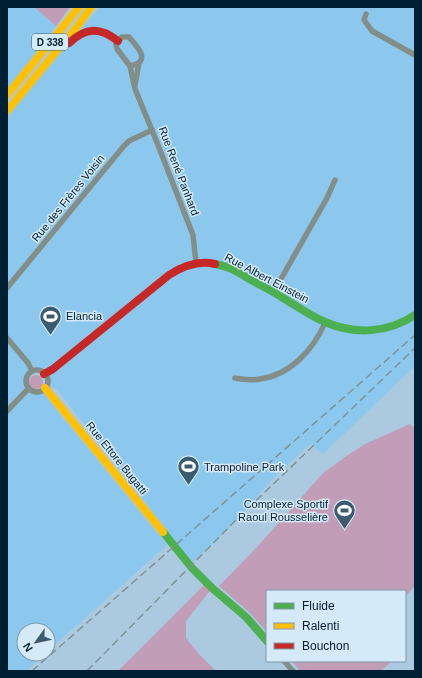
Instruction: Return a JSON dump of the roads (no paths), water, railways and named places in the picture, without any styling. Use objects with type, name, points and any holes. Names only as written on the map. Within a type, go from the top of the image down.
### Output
[{"type":"main road","name":"D 338","points":[[79,24],[91,7]]},
{"type":"main road","name":"D 338","points":[[7,111],[79,24],[96,7]]},
{"type":"main road","name":"D 338","points":[[7,95],[78,8]]},
{"type":"main road","points":[[40,70],[50,64],[75,38],[86,31],[94,30],[107,33],[118,41]]},
{"type":"main road","points":[[7,91],[24,75]]},
{"type":"main road","name":"Rue Albert Einstein","points":[[44,374],[53,369],[169,275],[178,269],[196,262],[213,262],[228,267],[325,323],[350,330],[370,331],[389,328],[408,320],[415,315]]},
{"type":"main road","name":"Rue Ettore Bugatti","points":[[45,388],[206,583],[246,617],[266,640]]},
{"type":"street","points":[[366,14],[364,20],[372,31],[415,55]]},
{"type":"street","points":[[134,89],[139,63],[141,60],[141,51],[129,37],[122,37],[116,44],[117,49],[130,66],[139,63]]},
{"type":"street","name":"Rue René Panhard","points":[[130,66],[134,89],[152,130],[193,235],[196,262]]},
{"type":"street","name":"Rue des Frères Voisin","points":[[7,288],[123,146],[129,141],[152,130]]},
{"type":"street","points":[[273,293],[327,198],[335,180]]},
{"type":"street","points":[[235,378],[259,380],[279,373],[296,363],[308,351],[319,336],[325,323]]},
{"type":"street","points":[[7,338],[28,363],[32,371]]},
{"type":"street","points":[[32,371],[40,371],[44,374],[47,381],[45,388],[36,391],[29,388],[26,380],[32,371]]},
{"type":"street","points":[[7,411],[29,388]]},
{"type":"street","points":[[285,662],[293,671]]},
{"type":"railway","points":[[32,671],[415,335]]},
{"type":"railway","points":[[87,671],[239,517],[415,348]]},
{"type":"place","name":"Elancia","points":[[50,336]]},
{"type":"place","name":"Trampoline Park","points":[[189,486]]},
{"type":"place","name":"Complexe Sportif Raoul Rousselière","points":[[344,530]]}]
